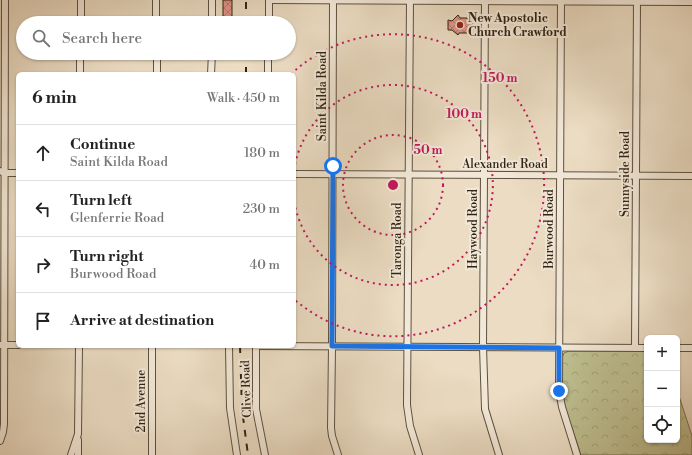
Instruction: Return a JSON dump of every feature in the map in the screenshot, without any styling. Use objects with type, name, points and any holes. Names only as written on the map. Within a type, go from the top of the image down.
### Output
[{"type":"street","points":[[0,441],[4,424],[2,345],[2,172],[5,0]]},
{"type":"street","points":[[81,0],[81,16]]},
{"type":"street","points":[[156,0],[156,16]]},
{"type":"street","points":[[212,0],[212,16]]},
{"type":"street","points":[[269,16],[269,0],[692,2]]},
{"type":"street","name":"Saint Kilda Road","points":[[333,0],[331,428],[338,455]]},
{"type":"street","name":"Taronga Road","points":[[410,0],[407,347],[408,416],[419,455]]},
{"type":"street","name":"Haywood Road","points":[[485,1],[483,347],[485,409],[499,455]]},
{"type":"street","name":"Burwood Road","points":[[561,1],[559,391],[560,401],[578,455]]},
{"type":"street","name":"Sunnyside Road","points":[[635,348],[637,1]]},
{"type":"street","points":[[80,60],[80,72]]},
{"type":"street","points":[[157,60],[157,72]]},
{"type":"street","points":[[212,60],[212,72]]},
{"type":"street","points":[[268,60],[268,72]]},
{"type":"street","points":[[2,172],[16,173]]},
{"type":"street","name":"Alexander Road","points":[[296,174],[692,176]]},
{"type":"street","points":[[2,345],[16,345]]},
{"type":"street","points":[[296,346],[644,348]]},
{"type":"street","points":[[78,455],[79,348]]},
{"type":"street","name":"2nd Avenue","points":[[152,348],[152,455]]},
{"type":"street","points":[[229,348],[230,408],[237,455]]},
{"type":"street","name":"Clive Road","points":[[256,348],[256,409],[265,455]]},
{"type":"street","points":[[680,348],[692,348]]},
{"type":"street","points":[[70,455],[78,434]]},
{"type":"green space","points":[[569,351],[644,351],[644,443],[680,443],[680,399],[692,436],[692,455],[581,455],[562,395],[562,358],[564,353]]},
{"type":"building","points":[[223,0],[232,0],[232,16],[223,16]]},
{"type":"building","name":"New Apostolic Church Crawford","points":[[458,15],[460,18],[467,18],[473,24],[473,27],[467,33],[459,33],[458,35],[452,30],[448,30],[448,20],[452,21]]},
{"type":"railway","points":[[246,0],[246,16]]},
{"type":"railway","points":[[246,60],[246,72]]},
{"type":"railway","points":[[240,348],[242,409],[248,455]]},
{"type":"place","name":"New Apostolic Church Crawford","points":[[460,25]]},
{"type":"route","points":[[333,166],[332,346],[559,348],[559,391]]}]
